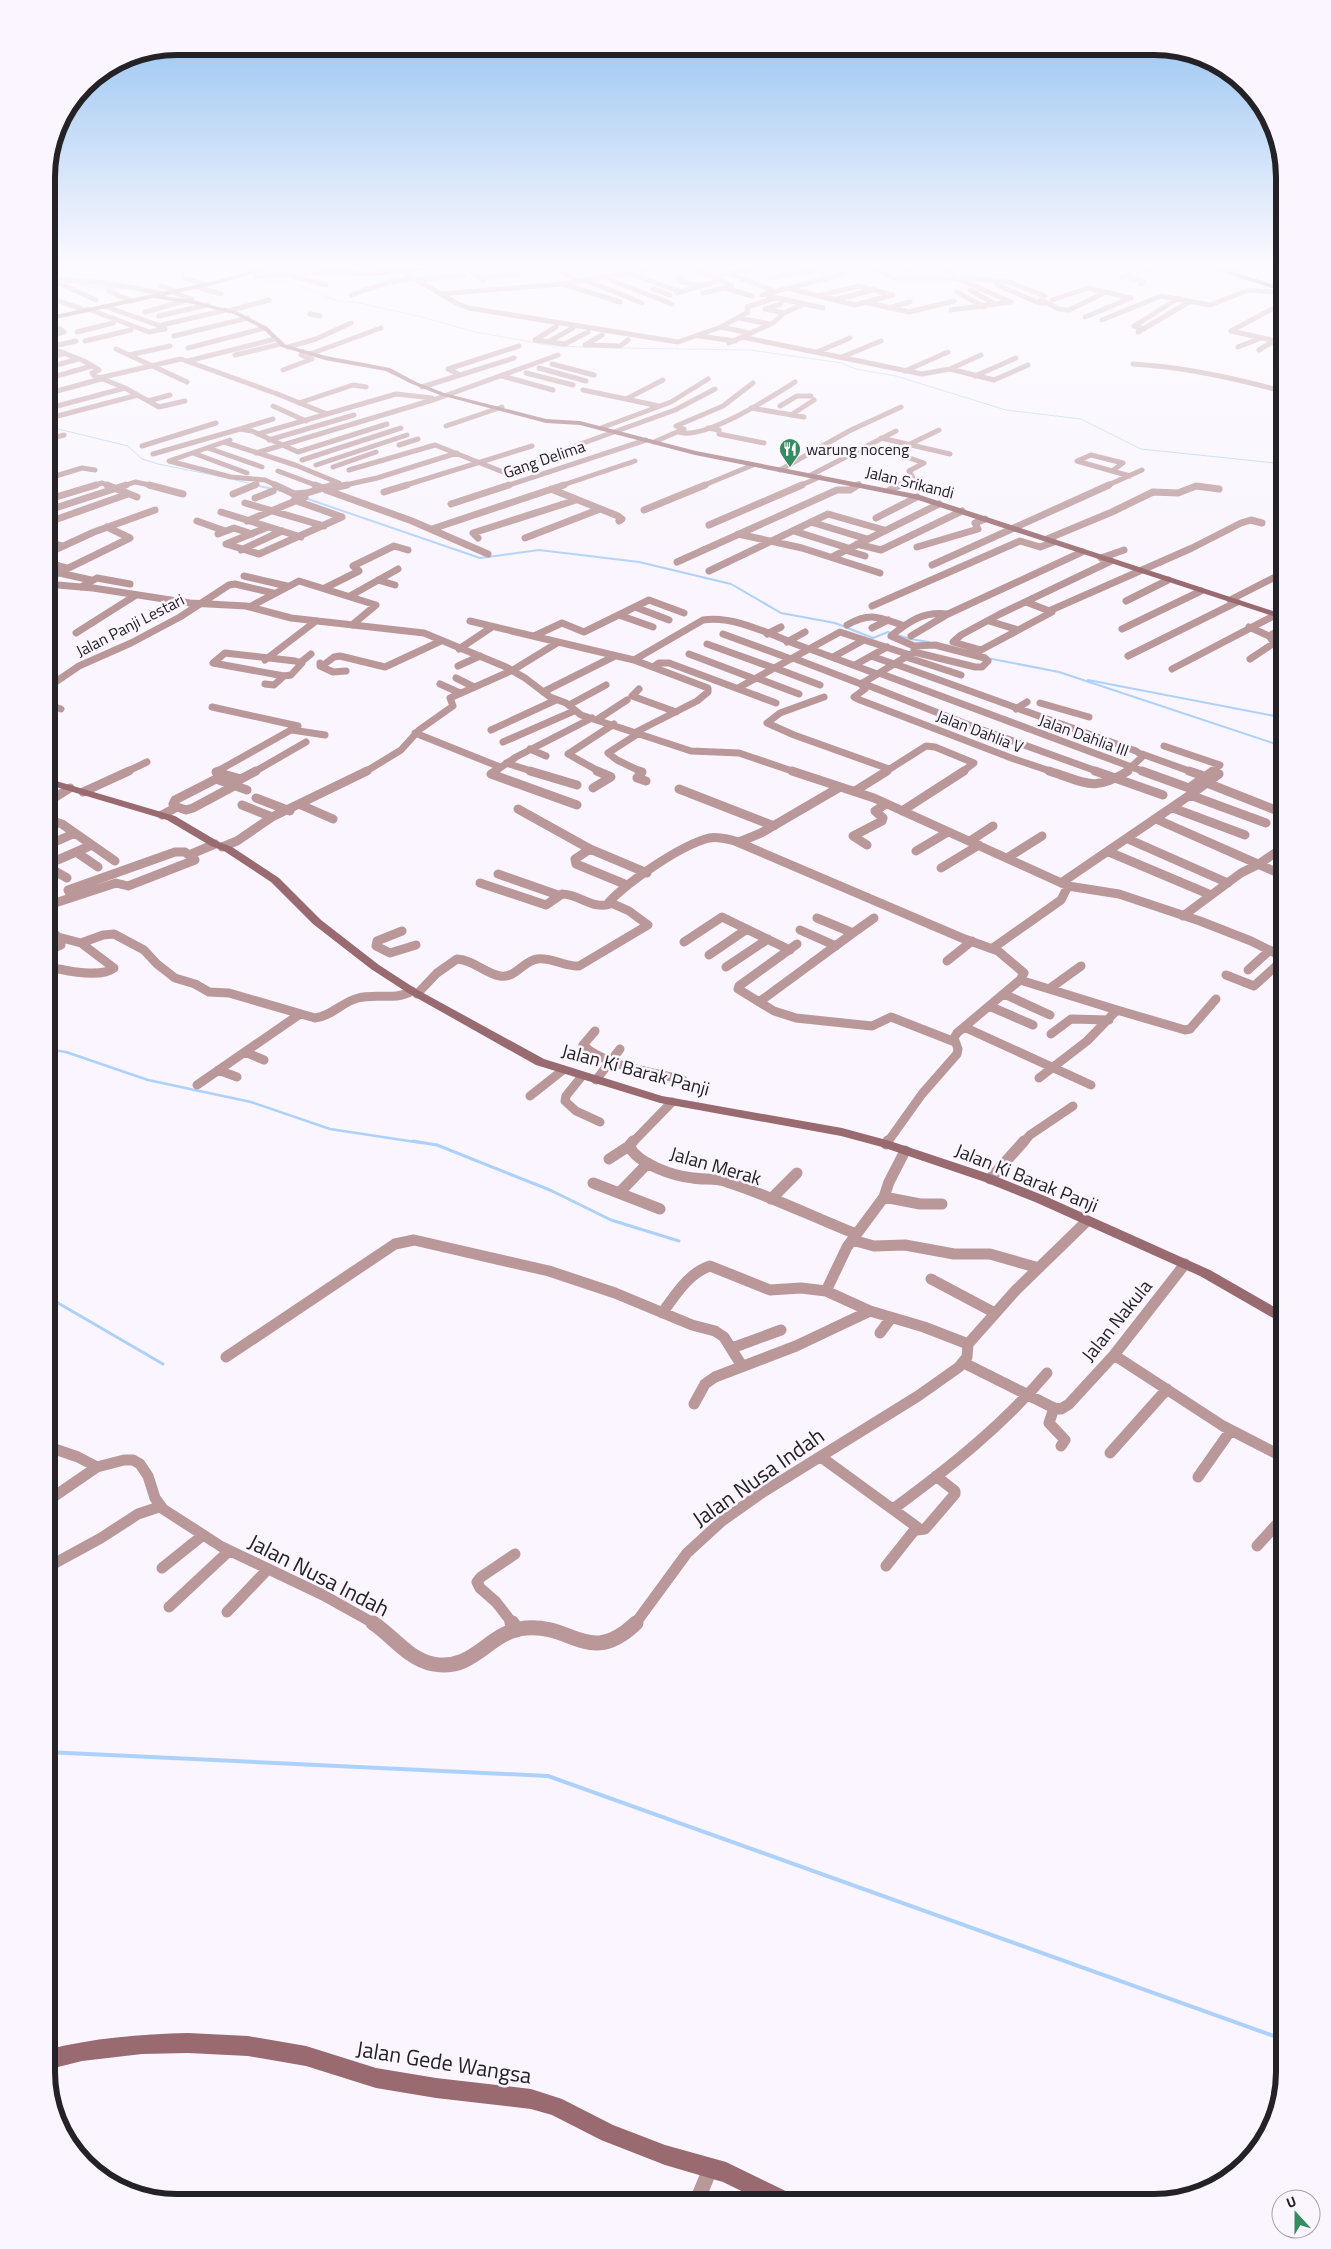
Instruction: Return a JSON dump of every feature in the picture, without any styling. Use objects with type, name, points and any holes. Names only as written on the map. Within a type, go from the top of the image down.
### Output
[{"type":"street","points":[[55,376],[78,370]]},
{"type":"street","points":[[98,370],[92,374],[161,407],[185,401]]},
{"type":"street","points":[[55,392],[134,370]]},
{"type":"street","points":[[160,370],[187,382]]},
{"type":"street","points":[[211,370],[327,414]]},
{"type":"street","name":"Jalan Srikandi","points":[[390,370],[422,387],[502,407],[546,421],[580,423],[616,431],[695,454],[890,490],[917,497],[1275,615]]},
{"type":"street","points":[[450,370],[460,375]]},
{"type":"street","points":[[422,387],[476,370]]},
{"type":"street","points":[[256,453],[436,399],[518,370]]},
{"type":"street","points":[[546,370],[586,381]]},
{"type":"street","points":[[535,384],[571,370]]},
{"type":"street","points":[[576,370],[594,375]]},
{"type":"street","points":[[899,370],[925,374],[945,370]]},
{"type":"street","points":[[954,370],[996,380],[1017,370]]},
{"type":"street","points":[[976,376],[989,370]]},
{"type":"street","points":[[1186,370],[1237,378],[1276,389]]},
{"type":"street","points":[[526,373],[572,385]]},
{"type":"street","points":[[502,376],[553,390]]},
{"type":"street","points":[[601,428],[682,396],[708,379]]},
{"type":"street","points":[[626,399],[663,380]]},
{"type":"street","name":"Gang Delima","points":[[451,504],[612,451],[678,432],[690,434],[708,428],[758,404],[795,382]]},
{"type":"street","points":[[678,432],[684,429],[676,425],[723,406],[753,384]]},
{"type":"street","points":[[299,403],[353,385],[366,387]]},
{"type":"street","points":[[73,387],[84,391]]},
{"type":"street","points":[[55,407],[124,388]]},
{"type":"street","points":[[349,470],[429,446],[440,446],[503,472],[684,406],[715,389]]},
{"type":"street","points":[[583,390],[660,406]]},
{"type":"street","points":[[258,434],[396,394],[436,399]]},
{"type":"street","points":[[55,417],[138,395]]},
{"type":"street","points":[[148,401],[170,395]]},
{"type":"street","points":[[758,404],[782,406],[796,396],[813,398],[791,415]]},
{"type":"street","points":[[55,397],[60,399]]},
{"type":"street","points":[[291,400],[272,406],[306,420]]},
{"type":"street","points":[[446,426],[502,407]]},
{"type":"street","points":[[780,470],[849,431],[901,407]]},
{"type":"street","points":[[750,408],[804,417]]},
{"type":"street","points":[[269,440],[354,415]]},
{"type":"street","points":[[153,454],[273,418]]},
{"type":"street","points":[[209,421],[231,430]]},
{"type":"street","points":[[142,446],[216,423]]},
{"type":"street","points":[[329,423],[386,449]]},
{"type":"street","points":[[240,429],[258,434],[300,452],[387,424]]},
{"type":"street","points":[[302,460],[401,428]]},
{"type":"street","points":[[708,428],[719,430],[719,434],[764,443]]},
{"type":"street","points":[[910,444],[939,430]]},
{"type":"street","points":[[811,475],[896,431]]},
{"type":"street","points":[[55,438],[64,435]]},
{"type":"street","points":[[316,465],[407,435]]},
{"type":"street","points":[[174,436],[191,443]]},
{"type":"street","points":[[881,438],[950,454]]},
{"type":"street","points":[[233,439],[170,462],[257,482],[273,491],[300,498],[342,517],[301,537],[259,554],[240,550],[226,544],[268,527]]},
{"type":"street","points":[[333,467],[418,439]]},
{"type":"street","points":[[224,442],[281,460],[339,483],[247,521]]},
{"type":"street","points":[[384,492],[532,446]]},
{"type":"street","points":[[208,448],[262,467]]},
{"type":"street","points":[[612,451],[620,454]]},
{"type":"street","points":[[193,453],[247,473]]},
{"type":"street","points":[[243,482],[267,481],[294,494],[304,494],[377,478],[457,453]]},
{"type":"street","points":[[890,490],[914,478],[909,471],[924,462],[898,454]]},
{"type":"street","points":[[1112,471],[1122,463],[1091,455],[1077,462],[1130,476]]},
{"type":"street","points":[[432,529],[635,461],[628,457]]},
{"type":"street","points":[[235,478],[281,460]]},
{"type":"street","points":[[233,494],[278,471],[295,465]]},
{"type":"street","points":[[644,510],[753,465]]},
{"type":"street","points":[[55,476],[82,468],[95,470]]},
{"type":"street","points":[[932,565],[1142,470]]},
{"type":"street","points":[[278,471],[432,529],[488,554]]},
{"type":"street","points":[[709,525],[820,477]]},
{"type":"street","points":[[524,481],[531,484]]},
{"type":"street","points":[[55,508],[137,482],[183,494]]},
{"type":"street","points":[[55,497],[102,483],[137,497]]},
{"type":"street","points":[[677,562],[837,490],[850,490],[859,484]]},
{"type":"street","points":[[872,606],[1020,541],[1040,547],[1051,540],[1154,492],[1178,493],[1196,486],[1219,490]]},
{"type":"street","points":[[538,488],[600,509],[621,518],[619,521]]},
{"type":"street","points":[[255,498],[273,491]]},
{"type":"street","points":[[55,523],[128,494]]},
{"type":"street","points":[[876,518],[917,497]]},
{"type":"street","points":[[478,538],[473,533],[576,500]]},
{"type":"street","points":[[245,503],[324,526]]},
{"type":"street","points":[[832,557],[939,504]]},
{"type":"street","points":[[525,538],[600,509]]},
{"type":"street","points":[[55,550],[107,527],[155,510]]},
{"type":"street","points":[[857,544],[881,550],[962,511]]},
{"type":"street","points":[[221,512],[301,537]]},
{"type":"street","points":[[709,570],[831,514],[884,530]]},
{"type":"street","points":[[917,547],[950,536],[978,530],[975,523],[985,519]]},
{"type":"street","points":[[1026,602],[1049,611],[1192,548],[1241,523],[1251,520],[1262,524]]},
{"type":"street","points":[[197,521],[222,533],[234,528],[252,534]]},
{"type":"street","points":[[811,522],[867,539]]},
{"type":"street","points":[[55,574],[130,538],[107,527]]},
{"type":"street","points":[[240,550],[282,531]]},
{"type":"street","points":[[794,531],[864,556]]},
{"type":"street","points":[[738,534],[773,541],[832,557],[880,573]]},
{"type":"street","points":[[55,544],[62,546]]},
{"type":"street","points":[[325,588],[359,572],[353,566],[384,550],[394,546],[408,550]]},
{"type":"street","points":[[1101,558],[1124,550]]},
{"type":"street","points":[[911,636],[938,622],[948,614],[1082,552]]},
{"type":"street","points":[[1049,611],[1050,614],[981,650],[953,642],[964,634],[1026,602],[1111,561]]},
{"type":"street","points":[[55,565],[67,568]]},
{"type":"street","points":[[350,596],[398,569]]},
{"type":"street","points":[[55,572],[91,580]]},
{"type":"street","points":[[244,576],[287,586]]},
{"type":"street","points":[[1128,656],[1276,577]]},
{"type":"street","points":[[81,587],[97,578],[130,584]]},
{"type":"street","points":[[378,580],[395,585]]},
{"type":"street","points":[[1126,601],[1168,580]]},
{"type":"street","points":[[251,606],[299,581],[376,606],[352,625]]},
{"type":"street","name":"Jalan Panji Lestari","points":[[55,680],[67,676],[77,667],[160,628],[187,613],[230,584],[273,594]]},
{"type":"street","points":[[55,585],[160,597],[190,603],[251,606],[291,618],[424,634],[513,670],[556,700],[595,719],[698,752],[739,753],[855,791],[1065,885],[1113,892],[1183,916],[1276,953]]},
{"type":"street","points":[[1122,629],[1201,591]]},
{"type":"street","points":[[76,633],[136,595]]},
{"type":"street","points":[[534,636],[562,623],[584,632],[649,600],[684,613]]},
{"type":"street","points":[[160,628],[153,625],[190,603]]},
{"type":"street","points":[[635,607],[669,620]]},
{"type":"street","points":[[948,614],[924,613],[902,625],[893,634],[911,652],[961,675]]},
{"type":"street","points":[[846,625],[870,614],[902,625]]},
{"type":"street","points":[[619,615],[653,628]]},
{"type":"street","points":[[1172,669],[1275,615]]},
{"type":"street","name":"Jalan Dahlia III","points":[[634,660],[708,618],[736,623],[1133,767],[1187,793],[1266,823]]},
{"type":"street","points":[[872,628],[888,620]]},
{"type":"street","points":[[470,621],[634,660],[702,685],[709,690],[697,701],[638,732],[608,753],[616,760],[642,772],[637,778],[646,781]]},
{"type":"street","points":[[989,621],[1018,630]]},
{"type":"street","points":[[253,669],[316,622]]},
{"type":"street","points":[[766,634],[781,626]]},
{"type":"street","points":[[459,649],[492,627]]},
{"type":"street","points":[[1249,627],[1269,636],[1274,643],[1250,659]]},
{"type":"street","points":[[788,642],[805,632]]},
{"type":"street","points":[[738,688],[840,632],[887,647],[911,652],[971,667],[982,667],[988,660],[935,645],[911,652],[861,684]]},
{"type":"street","points":[[1269,636],[1276,632]]},
{"type":"street","points":[[722,634],[1163,795]]},
{"type":"street","points":[[833,657],[864,640]]},
{"type":"street","points":[[346,671],[338,672],[324,669],[319,665],[327,663],[336,656],[340,656],[386,666],[441,641]]},
{"type":"street","points":[[189,855],[237,841],[272,817],[290,811],[378,766],[402,750],[416,733],[453,706],[449,699],[513,670],[557,643]]},
{"type":"street","points":[[707,644],[820,685]]},
{"type":"street","points":[[855,666],[887,647]]},
{"type":"street","points":[[284,676],[253,669],[220,665],[213,662],[225,653],[301,662]]},
{"type":"street","points":[[689,654],[799,694]]},
{"type":"street","points":[[458,666],[480,656]]},
{"type":"street","points":[[543,692],[615,656]]},
{"type":"street","points":[[871,656],[1142,754],[1276,810]]},
{"type":"street","points":[[265,684],[274,685],[284,676],[294,672],[301,662],[310,657],[327,663]]},
{"type":"street","points":[[653,667],[666,662],[776,703]]},
{"type":"street","points":[[948,683],[971,667]]},
{"type":"street","points":[[456,678],[474,687]]},
{"type":"street","points":[[440,684],[460,693]]},
{"type":"street","name":"Jalan Dahlia V","points":[[861,684],[865,689],[854,697],[860,700],[1014,759],[1098,786],[1115,778]]},
{"type":"street","points":[[503,742],[571,708],[606,685]]},
{"type":"street","points":[[639,689],[632,696],[676,712]]},
{"type":"street","points":[[993,700],[1002,695]]},
{"type":"street","points":[[824,697],[780,714],[766,722],[794,736],[889,769]]},
{"type":"street","points":[[491,730],[556,700]]},
{"type":"street","points":[[577,805],[492,775],[492,772],[530,749],[595,719],[627,700]]},
{"type":"street","points":[[1016,709],[1027,702]]},
{"type":"street","points":[[1040,703],[1089,717]]},
{"type":"street","points":[[1038,717],[1050,706]]},
{"type":"street","points":[[55,707],[61,709]]},
{"type":"street","points":[[212,707],[298,726],[216,772],[241,779],[306,742],[289,732]]},
{"type":"street","points":[[593,788],[611,777],[589,767],[568,754],[614,724]]},
{"type":"street","points":[[289,732],[325,735]]},
{"type":"street","points":[[416,733],[439,740],[470,756],[577,784]]},
{"type":"street","points":[[855,791],[924,747],[929,746],[974,763],[949,782],[902,811]]},
{"type":"street","points":[[1164,746],[1220,765],[1206,780]]},
{"type":"street","points":[[530,749],[546,756]]},
{"type":"street","points":[[1115,778],[1142,760],[1142,754]]},
{"type":"street","points":[[83,792],[147,762]]},
{"type":"street","points":[[224,774],[173,802],[177,807],[186,810],[234,786]]},
{"type":"street","points":[[993,948],[1061,900],[1065,885],[1173,808],[1187,793],[1219,774]]},
{"type":"street","points":[[216,779],[248,790]]},
{"type":"street","name":"Jalan Ki Barak Panji","points":[[55,784],[162,815],[175,820],[219,845],[275,880],[317,922],[364,960],[415,992],[535,1060],[582,1076],[672,1102],[809,1125],[886,1144],[990,1179],[1206,1272],[1276,1315]]},
{"type":"street","points":[[739,842],[774,826],[840,787]]},
{"type":"street","points":[[55,797],[70,788]]},
{"type":"street","points":[[679,789],[774,826]]},
{"type":"street","points":[[256,798],[290,811]]},
{"type":"street","points":[[867,845],[853,836],[882,821],[883,818],[875,812],[886,804]]},
{"type":"street","points":[[242,805],[272,817]]},
{"type":"street","points":[[301,805],[333,820]]},
{"type":"street","points":[[162,815],[177,807]]},
{"type":"street","points":[[1173,808],[1245,835]]},
{"type":"street","points":[[518,810],[590,850],[647,873]]},
{"type":"street","points":[[1156,819],[1276,872]]},
{"type":"street","points":[[55,823],[62,824],[115,861]]},
{"type":"street","points":[[970,841],[993,826]]},
{"type":"street","points":[[916,852],[948,832]]},
{"type":"street","points":[[55,842],[75,833]]},
{"type":"street","points":[[1007,858],[1042,836]]},
{"type":"street","points":[[610,904],[611,899],[627,885],[667,859],[708,838],[739,842],[972,941],[993,948],[1023,971],[1024,975],[1020,980],[957,1033],[954,1038],[958,1049],[957,1054],[922,1094],[886,1144]]},
{"type":"street","points":[[1128,839],[1228,883]]},
{"type":"street","points":[[55,862],[92,845]]},
{"type":"street","points":[[941,868],[978,845]]},
{"type":"street","points":[[590,850],[576,859],[576,864],[627,885]]},
{"type":"street","points":[[55,902],[116,883],[128,886],[193,862],[194,859],[183,851],[175,852],[72,888],[67,891],[71,896]]},
{"type":"street","points":[[76,852],[98,867]]},
{"type":"street","points":[[1109,852],[1211,895]]},
{"type":"street","points":[[1183,916],[1241,872],[1259,864],[1276,852]]},
{"type":"street","points":[[55,871],[67,878]]},
{"type":"street","points":[[81,943],[103,935],[114,934],[144,950],[157,964],[175,978],[195,984],[208,992],[229,993],[318,1018],[356,999],[398,998],[415,992],[457,959],[470,962],[502,976],[510,976],[525,964],[539,959],[576,967],[647,926],[629,911],[610,904],[602,907],[571,894],[558,895],[498,874]]},
{"type":"street","points":[[480,883],[546,905],[558,895]]},
{"type":"street","points":[[684,942],[722,917],[768,939],[794,947],[738,987],[740,991],[774,1011],[796,1018],[868,1026],[876,1025],[891,1017],[955,1042]]},
{"type":"street","points":[[816,918],[853,933]]},
{"type":"street","points":[[759,1002],[874,918]]},
{"type":"street","points":[[708,954],[747,929]]},
{"type":"street","points":[[800,930],[836,946]]},
{"type":"street","points":[[383,952],[375,944],[402,932]]},
{"type":"street","points":[[55,934],[58,937],[81,943],[112,966],[114,970],[93,973],[59,969]]},
{"type":"street","points":[[726,967],[768,939]]},
{"type":"street","points":[[947,961],[972,941]]},
{"type":"street","points":[[364,960],[383,952],[392,953],[416,944]]},
{"type":"street","points":[[55,948],[61,946]]},
{"type":"street","points":[[1248,970],[1270,950]]},
{"type":"street","points":[[1049,989],[1081,966]]},
{"type":"street","points":[[1226,975],[1254,986],[1276,966]]},
{"type":"street","points":[[1020,980],[1185,1030],[1190,1028],[1216,999]]},
{"type":"street","points":[[1004,994],[1050,1015]]},
{"type":"street","points":[[988,1006],[1033,1025]]},
{"type":"street","points":[[1039,1078],[1109,1020],[1117,1010]]},
{"type":"street","points":[[197,1085],[300,1014]]},
{"type":"street","points":[[1051,1034],[1071,1019],[1109,1020]]},
{"type":"street","points":[[964,1027],[1092,1085]]},
{"type":"street","points":[[596,1031],[583,1045],[591,1054],[610,1061],[684,1080]]},
{"type":"street","points":[[596,1080],[620,1048]]},
{"type":"street","points":[[245,1052],[264,1060]]},
{"type":"street","points":[[218,1070],[237,1077]]},
{"type":"street","points":[[530,1096],[563,1070]]},
{"type":"street","points":[[582,1076],[566,1096],[565,1101],[576,1111],[600,1122]]},
{"type":"street","points":[[608,1159],[629,1146],[672,1102]]},
{"type":"street","points":[[990,1179],[1030,1135],[1073,1106]]},
{"type":"street","name":"Jalan Merak","points":[[629,1146],[632,1152],[648,1163],[690,1178],[725,1182],[771,1199],[874,1246],[905,1245],[954,1254],[990,1254],[1039,1268]]},
{"type":"street","points":[[826,1291],[829,1282],[854,1238],[884,1197],[889,1182],[905,1151]]},
{"type":"street","points":[[619,1193],[648,1163]]},
{"type":"street","points":[[771,1199],[797,1173]]},
{"type":"street","points":[[593,1183],[660,1209]]},
{"type":"street","points":[[884,1197],[920,1204],[942,1204]]},
{"type":"street","points":[[1061,1446],[1064,1440],[1049,1423],[1054,1408],[964,1363],[969,1351],[968,1344],[995,1313],[1086,1220]]},
{"type":"street","points":[[226,1357],[395,1244],[414,1240],[549,1271],[720,1334],[732,1348],[742,1366]]},
{"type":"street","name":"Jalan Nakula","points":[[1054,1408],[1061,1409],[1074,1398],[1114,1355],[1184,1264]]},
{"type":"street","points":[[662,1313],[682,1287],[706,1267],[770,1290],[801,1288],[826,1291],[870,1311],[924,1327],[968,1344]]},
{"type":"street","points":[[931,1279],[995,1313]]},
{"type":"street","points":[[694,1404],[702,1389],[710,1380],[796,1346],[870,1311]]},
{"type":"street","points":[[880,1333],[891,1318]]},
{"type":"street","points":[[732,1348],[782,1330]]},
{"type":"street","points":[[1114,1355],[1231,1430],[1276,1453]]},
{"type":"street","name":"Jalan Nusa Indah","points":[[159,1507],[202,1536],[229,1551],[353,1610],[379,1626],[426,1662],[443,1665],[463,1663],[473,1659],[496,1638],[528,1628],[543,1629],[594,1644],[606,1644],[616,1640],[640,1618],[688,1553],[730,1516],[935,1384],[964,1363]]},
{"type":"street","points":[[893,1509],[978,1444],[1028,1395],[1047,1373]]},
{"type":"street","points":[[1110,1453],[1167,1389]]},
{"type":"street","points":[[1198,1477],[1231,1430]]},
{"type":"street","points":[[55,1449],[78,1457],[96,1467]]},
{"type":"street","points":[[821,1457],[916,1525],[917,1530]]},
{"type":"street","points":[[55,1496],[96,1467],[124,1460],[134,1460],[140,1464],[148,1477],[159,1507],[138,1514],[101,1538],[55,1563]]},
{"type":"street","points":[[886,1566],[917,1530],[925,1529],[956,1494],[955,1491],[936,1476]]},
{"type":"street","points":[[1257,1546],[1276,1525]]},
{"type":"street","points":[[162,1568],[202,1536]]},
{"type":"street","points":[[169,1607],[229,1551]]},
{"type":"street","points":[[514,1554],[481,1577],[477,1582],[480,1588],[496,1602],[517,1630]]},
{"type":"street","points":[[227,1612],[268,1569]]},
{"type":"street","name":"Jalan Gede Wangsa","points":[[55,2058],[82,2051],[142,2044],[188,2043],[248,2046],[306,2056],[376,2078],[436,2088],[531,2099],[555,2106],[608,2133],[665,2155],[711,2167],[738,2177],[771,2194]]},
{"type":"street","points":[[700,2194],[711,2167]]},
{"type":"waterway","points":[[861,370],[896,376],[1006,410],[1081,419],[1141,449],[1276,463]]},
{"type":"waterway","points":[[55,428],[128,446],[142,459],[158,464],[223,477]]},
{"type":"waterway","points":[[235,480],[260,486]]},
{"type":"waterway","points":[[255,485],[281,491]]},
{"type":"waterway","points":[[305,498],[480,558],[539,550],[639,562],[731,584],[781,613],[835,623],[873,638],[888,632],[910,639],[929,642]]},
{"type":"waterway","points":[[987,658],[1059,672],[1276,744]]},
{"type":"waterway","points":[[1088,680],[1276,716]]},
{"type":"waterway","points":[[55,1050],[66,1052],[148,1080],[251,1102],[330,1129],[422,1143]]},
{"type":"waterway","points":[[413,1141],[437,1145],[550,1190],[611,1220],[679,1241]]},
{"type":"waterway","points":[[55,1301],[163,1364]]},
{"type":"waterway","points":[[55,1752],[548,1776],[1276,2037]]},
{"type":"place","name":"warung noceng","points":[[790,468]]}]
